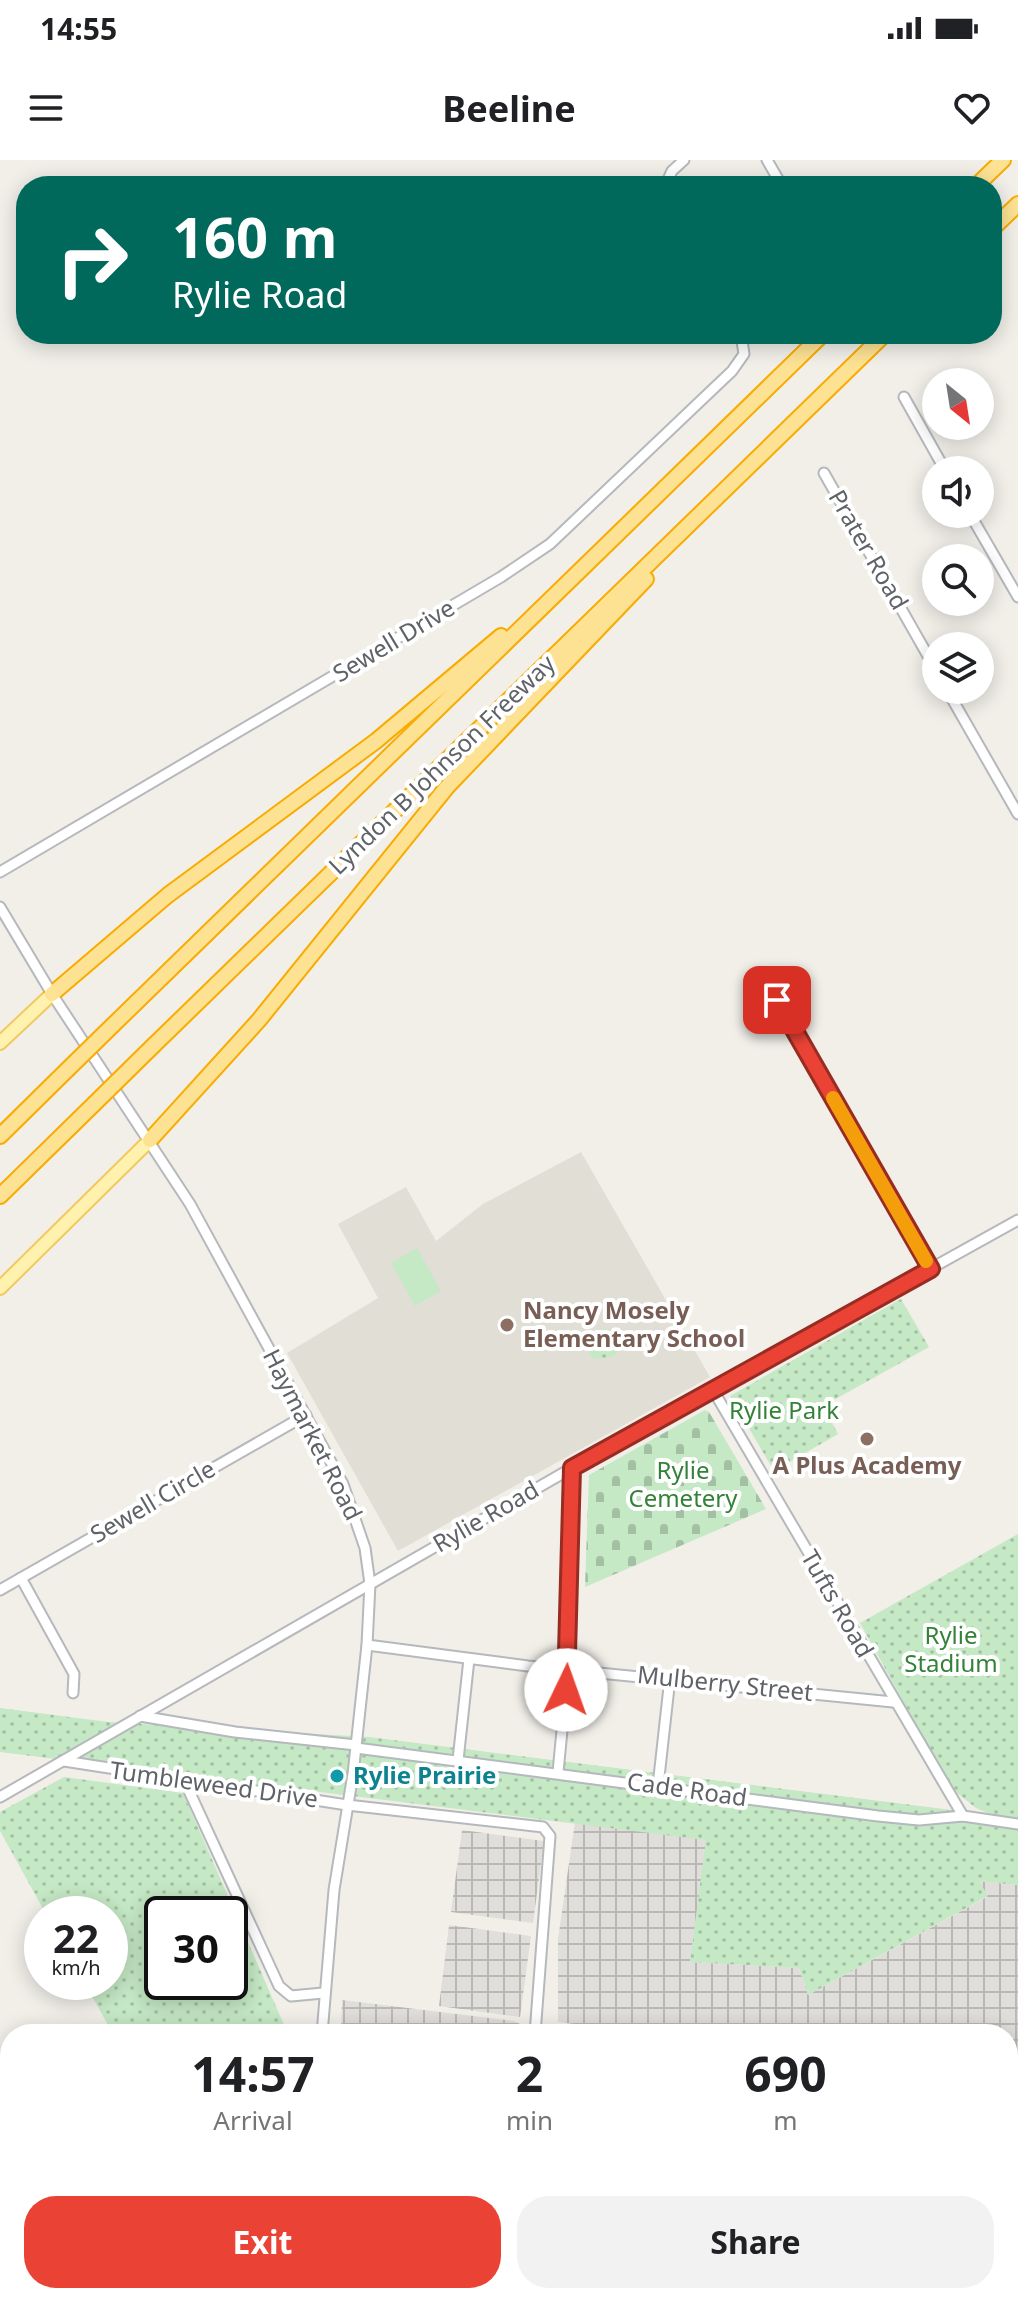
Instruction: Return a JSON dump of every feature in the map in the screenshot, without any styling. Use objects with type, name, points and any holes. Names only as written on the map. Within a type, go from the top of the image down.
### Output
[{"type":"highway","points":[[986,176],[1003,160]]},
{"type":"highway","points":[[1002,219],[1018,204]]},
{"type":"highway","name":"Lyndon B Johnson Freeway","points":[[0,1136],[813,344]]},
{"type":"highway","name":"Lyndon B Johnson Freeway","points":[[0,1197],[875,344]]},
{"type":"highway","points":[[150,1140],[259,1020],[447,787],[602,627],[754,461]]},
{"type":"highway","points":[[52,994],[168,895],[376,741],[591,561]]},
{"type":"main road","points":[[0,1043],[52,994]]},
{"type":"main road","points":[[0,1288],[150,1140]]},
{"type":"street","points":[[670,176],[684,160]]},
{"type":"street","name":"Sewell Drive","points":[[0,872],[245,730],[550,544],[732,371],[744,354],[742,344]]},
{"type":"street","points":[[904,397],[937,456]]},
{"type":"street","name":"Prater Road","points":[[824,473],[922,645]]},
{"type":"street","points":[[978,528],[1018,597]]},
{"type":"street","points":[[955,704],[1018,814]]},
{"type":"street","name":"Haymarket Road","points":[[0,907],[52,994],[190,1204],[306,1415],[356,1515],[370,1584],[367,1645],[323,1993],[322,2024]]},
{"type":"street","points":[[777,1000],[931,1269]]},
{"type":"street","name":"Rylie Road","points":[[0,1797],[572,1468],[1018,1220]]},
{"type":"street","name":"Tufts Road","points":[[713,1390],[893,1702],[963,1816]]},
{"type":"street","name":"Sewell Circle","points":[[0,1590],[306,1415]]},
{"type":"street","points":[[558,1772],[568,1668],[572,1468]]},
{"type":"street","points":[[21,1578],[74,1674],[73,1693]]},
{"type":"street","name":"Mulberry Street","points":[[367,1645],[469,1659],[893,1702]]},
{"type":"street","points":[[458,1760],[469,1659]]},
{"type":"street","points":[[658,1786],[670,1678]]},
{"type":"street","name":"Cade Road","points":[[140,1716],[235,1732],[919,1820],[963,1816],[1018,1824]]},
{"type":"street","name":"Tumbleweed Drive","points":[[64,1761],[347,1805],[543,1827],[550,1836],[536,2024]]},
{"type":"street","points":[[184,1780],[279,1986],[291,1996],[323,1993]]},
{"type":"shaded area","name":"Nancy Mosely Elementary School","points":[[581,1152],[710,1377],[398,1551],[287,1353],[378,1298],[338,1224],[406,1187],[436,1241],[483,1204]]},
{"type":"shaded area","points":[[575,1822],[707,1840],[690,1962],[799,1968],[808,1995],[987,1897],[979,1881],[1018,1885],[1018,2024],[558,2022],[558,1939]]},
{"type":"shaded area","points":[[462,1830],[544,1841],[533,1923],[451,1912]]},
{"type":"shaded area","points":[[449,1925],[531,1936],[520,2017],[439,2006]]},
{"type":"shaded area","points":[[342,2000],[520,2024],[341,2024]]},
{"type":"green space","points":[[417,1248],[441,1291],[415,1306],[391,1263]]},
{"type":"green space","name":"Rylie Park","points":[[901,1299],[929,1347],[823,1406],[838,1434],[774,1471],[730,1396]]},
{"type":"green space","points":[[605,1329],[617,1332],[622,1348],[612,1357],[594,1359],[587,1351]]},
{"type":"green space","name":"Rylie Cemetery","points":[[705,1410],[766,1509],[585,1587],[589,1475]]},
{"type":"green space","name":"Rylie Stadium","points":[[1018,1534],[1018,1885],[979,1881],[988,1896],[808,1995],[799,1968],[690,1962],[706,1840],[0,1752],[0,1708],[108,1722],[369,1737],[992,1815],[976,1808],[951,1788],[860,1623]]},
{"type":"green space","points":[[64,1777],[183,1793],[228,1896],[144,1896],[144,2000],[248,2000],[248,1942],[284,2024],[107,2024],[94,2000],[128,2000],[128,1896],[36,1896],[0,1831],[0,1812]]},
{"type":"slow traffic","points":[[833,1098],[926,1261]]},
{"type":"place","name":"Nancy Mosely Elementary School","points":[[507,1325]]},
{"type":"place","name":"A Plus Academy","points":[[867,1439]]},
{"type":"place","name":"Rylie Prairie","points":[[337,1776]]},
{"type":"route","points":[[566,1690],[572,1468],[931,1269],[777,1000]]}]
